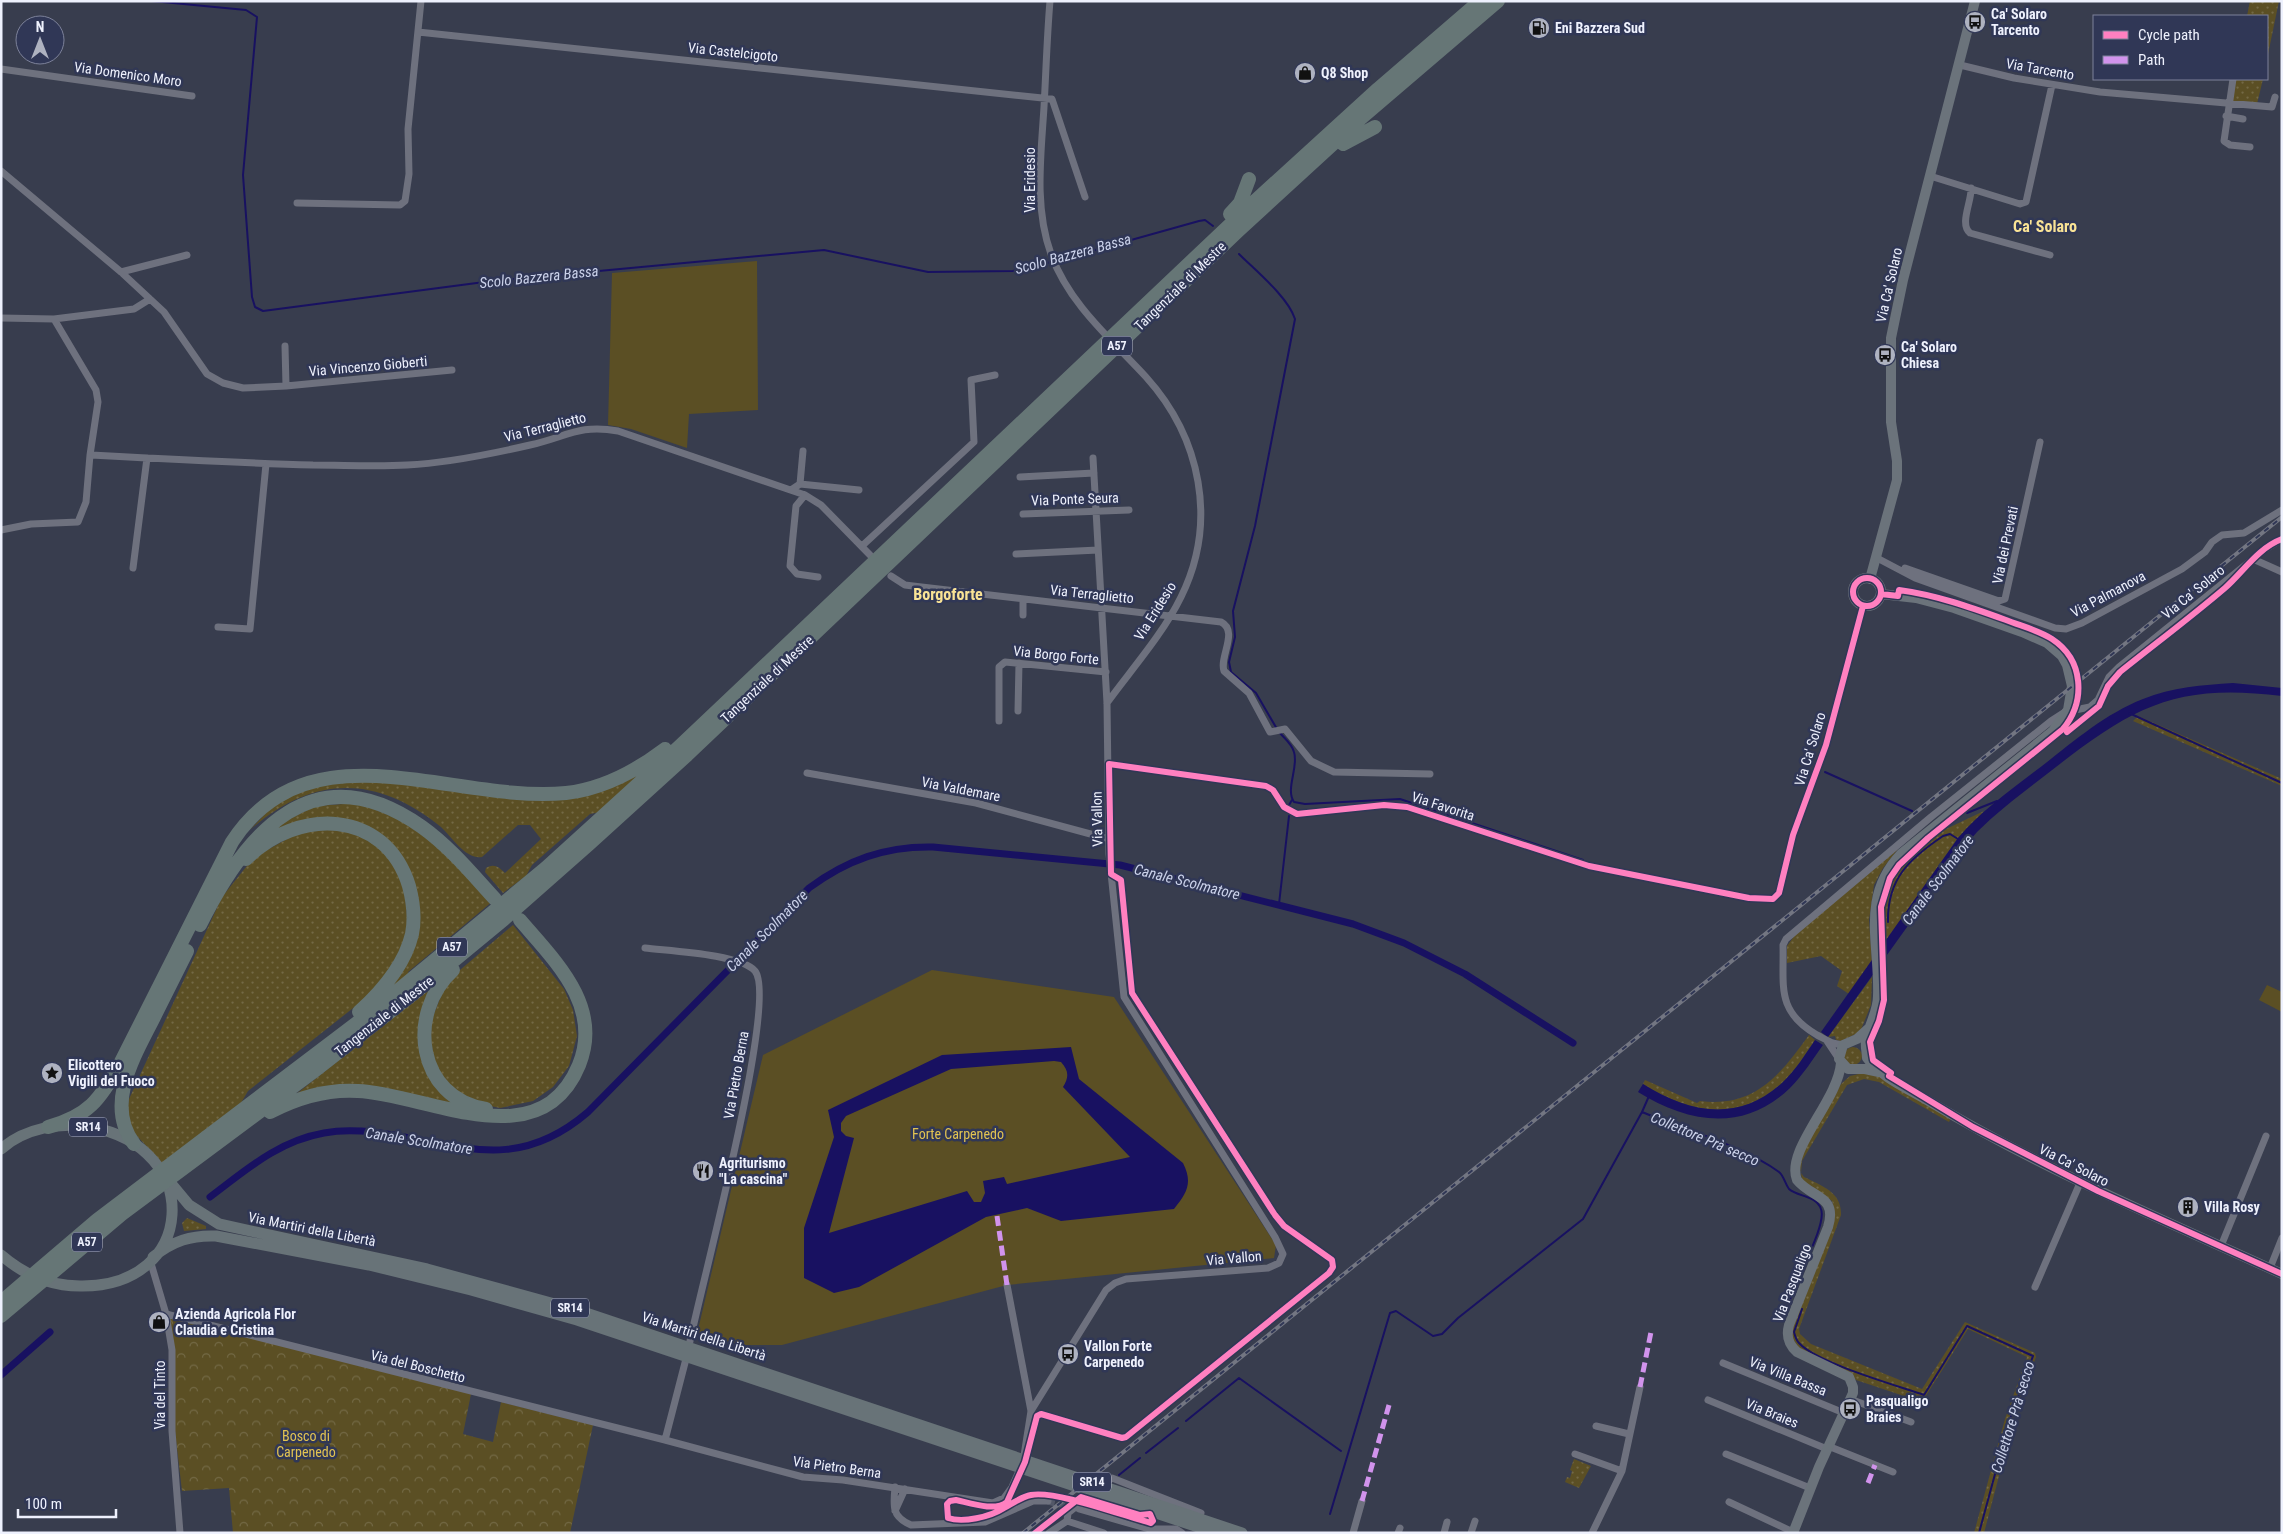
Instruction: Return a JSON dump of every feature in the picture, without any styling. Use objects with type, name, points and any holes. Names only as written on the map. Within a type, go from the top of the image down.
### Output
[{"type":"highway","name":"Tangenziale di Mestre","points":[[1,1302],[91,1224],[228,1134],[513,921],[731,712],[738,698],[1217,236],[1371,95],[1480,1]]},
{"type":"highway","name":"Tangenziale di Mestre","points":[[1,1316],[171,1170],[428,967],[581,836],[716,712],[738,698],[1360,119],[1498,1]]},
{"type":"highway","points":[[1294,180],[1323,162],[1352,138],[1375,126]]},
{"type":"highway","points":[[1217,236],[1223,223],[1240,203],[1249,179]]},
{"type":"highway","name":"A57","points":[[48,1127],[81,1114],[103,1092],[120,1064],[222,859],[248,818],[276,796],[301,784],[333,777],[363,775],[405,778],[508,792],[568,792],[605,784],[634,770],[661,752],[688,729],[716,712]]},
{"type":"highway","name":"A57","points":[[134,1144],[126,1130],[122,1116],[127,1074],[211,902],[240,855],[267,827],[302,806],[338,798],[376,803],[416,823],[450,850],[497,897],[454,844],[422,818],[377,796],[336,790],[313,794],[299,800],[262,822],[230,859],[197,910]]},
{"type":"highway","name":"A57","points":[[211,902],[238,868],[264,844],[292,828],[317,823],[349,827],[376,840],[397,860],[407,880],[413,907],[413,923],[410,940],[400,962],[364,1008],[294,1064],[276,1087]]},
{"type":"highway","name":"A57","points":[[513,921],[551,967],[571,999],[578,1019],[578,1043],[574,1060],[565,1077],[545,1097],[522,1107],[491,1110],[469,1104],[443,1085],[427,1056],[424,1040],[424,1022],[431,998],[442,981],[494,934],[513,921]]},
{"type":"highway","name":"A57","points":[[228,1134],[290,1103],[338,1091],[379,1094],[463,1113],[502,1117],[526,1113],[554,1098],[568,1085],[580,1064],[586,1035],[585,1018],[581,1004],[570,982],[513,921]]},
{"type":"main road","name":"SR14","points":[[1,1149],[18,1136],[48,1127],[73,1125],[115,1134],[134,1144],[171,1170],[173,1220],[166,1239],[152,1259],[137,1272],[118,1281],[76,1286],[60,1285],[23,1271],[1,1254]]},
{"type":"main road","name":"Via Martiri della Libertà","points":[[171,1170],[189,1205],[219,1224],[371,1256],[473,1281],[580,1311],[688,1350],[982,1450],[1242,1533]]},
{"type":"main road","name":"Via Martiri della Libertà","points":[[152,1259],[173,1244],[190,1237],[216,1236],[249,1241],[369,1265],[471,1290],[688,1350]]},
{"type":"main road","name":"Via Martiri della Libertà","points":[[1200,1519],[1216,1533]]},
{"type":"street","points":[[297,203],[400,205],[405,201],[409,174],[408,129],[421,1]]},
{"type":"street","name":"Via Eridesio","points":[[1050,1],[1040,204],[1051,253],[1070,292],[1089,316],[1161,394],[1178,420],[1189,444],[1199,480],[1200,540],[1190,576],[1170,615],[1107,703]]},
{"type":"street","name":"Via Ca' Solaro","points":[[1870,579],[1897,480],[1897,461],[1890,406],[1891,338],[1899,297],[1976,1]]},
{"type":"street","name":"Via Castelcigoto","points":[[418,32],[1044,98]]},
{"type":"street","name":"Via Tarcento","points":[[1960,65],[2052,85],[2100,92],[2266,107],[2274,105],[2275,97]]},
{"type":"street","name":"Via Domenico Moro","points":[[1,69],[192,96]]},
{"type":"street","points":[[2233,80],[2226,116],[2224,141],[2230,145],[2250,147]]},
{"type":"street","points":[[1930,176],[2020,204],[2026,202],[2052,85]]},
{"type":"street","points":[[1044,98],[1052,100],[1056,106],[1086,197]]},
{"type":"street","points":[[2226,116],[2243,119]]},
{"type":"street","name":"Via Vincenzo Gioberti","points":[[1,171],[164,312],[207,374],[215,379],[243,388],[286,386],[452,370]]},
{"type":"street","points":[[1971,188],[1972,196],[1965,224],[1965,228],[1970,234],[2050,255]]},
{"type":"street","points":[[120,272],[187,255]]},
{"type":"street","points":[[1,318],[54,319],[134,309],[150,299]]},
{"type":"street","points":[[1,530],[31,524],[78,522],[86,502],[90,454],[98,402],[96,390],[54,319]]},
{"type":"street","points":[[285,346],[286,386]]},
{"type":"street","points":[[862,546],[974,442],[971,380],[995,375]]},
{"type":"street","name":"Via Terraglietto","points":[[90,454],[266,464],[408,465],[454,460],[550,441],[576,430],[603,428],[618,431],[805,495],[822,505],[870,555]]},
{"type":"street","name":"Via dei Prevati","points":[[1897,568],[1900,567],[1999,601],[2005,599],[2040,442]]},
{"type":"street","points":[[800,484],[803,451]]},
{"type":"street","points":[[133,568],[147,458]]},
{"type":"street","name":"Via Vallon","points":[[1031,1411],[1106,1290],[1115,1283],[1126,1279],[1264,1269],[1276,1266],[1282,1257],[1282,1250],[1275,1237],[1124,997],[1109,854],[1106,672],[1094,458]]},
{"type":"street","points":[[218,627],[250,629],[266,464]]},
{"type":"street","points":[[1020,477],[1094,473]]},
{"type":"street","points":[[791,490],[800,484],[859,490]]},
{"type":"street","points":[[805,495],[796,506],[790,566],[797,574],[818,577]]},
{"type":"street","name":"Via Ponte Seura","points":[[1022,514],[1129,510]]},
{"type":"street","name":"Via Palmanova","points":[[1877,558],[1914,578],[2055,628],[2066,629],[2082,623],[2182,569],[2205,552],[2212,542],[2222,535],[2244,534],[2282,510]]},
{"type":"street","name":"Via Ca' Solaro","points":[[1884,1074],[1866,1054],[1849,1043],[1839,1045],[1827,1040],[1794,1019],[1787,1008],[1783,945],[1786,939],[1931,817],[2060,715],[2086,709],[2098,700],[2105,682],[2119,667],[2282,539]]},
{"type":"street","points":[[1016,554],[1098,550]]},
{"type":"street","points":[[2253,560],[2282,572]]},
{"type":"street","name":"Via Terraglietto","points":[[891,576],[905,585],[1170,615],[1224,624],[1229,634],[1222,662],[1224,671],[1249,693],[1269,730],[1287,730],[1311,762],[1334,772],[1430,774]]},
{"type":"street","points":[[1870,579],[1879,586],[1881,594],[1872,605],[1863,606],[1854,597],[1853,589],[1862,580],[1870,579]]},
{"type":"street","points":[[1856,1070],[1865,1063],[1870,1026],[1878,1005],[1875,941],[1876,899],[1883,876],[1893,862],[2053,730],[2068,710],[2072,686],[2071,675],[2062,656],[2040,639],[1934,602],[1881,594]]},
{"type":"street","points":[[1023,599],[1023,615]]},
{"type":"street","name":"Via Ca' Solaro","points":[[1775,898],[1779,893],[1796,828],[1826,745],[1863,606]]},
{"type":"street","name":"Via Borgo Forte","points":[[999,721],[999,667],[1005,662],[1106,672]]},
{"type":"street","points":[[1018,711],[1019,663]]},
{"type":"street","name":"Via Favorita","points":[[1108,764],[1266,786],[1275,792],[1284,807],[1297,814],[1384,806],[1407,807],[1589,866],[1749,898],[1766,900],[1775,898]]},
{"type":"street","name":"Via Valdemare","points":[[807,773],[976,803],[1109,839]]},
{"type":"street","name":"Via Pietro Berna","points":[[644,948],[729,958],[740,962],[756,972],[760,986],[754,1056],[688,1350],[665,1440],[803,1477],[905,1489],[993,1503],[1004,1498],[1012,1487],[1023,1462],[1031,1411]]},
{"type":"street","points":[[1840,1061],[1840,1049],[1870,1026]]},
{"type":"street","name":"Via Ca' Solaro","points":[[1827,1040],[1840,1061],[1856,1070],[1872,1070],[1884,1074],[1966,1122],[2080,1183],[2282,1274]]},
{"type":"street","name":"Via Pasqualigo","points":[[1729,1502],[1793,1532],[1810,1488],[1850,1399],[1853,1387],[1849,1377],[1797,1352],[1789,1343],[1788,1337],[1789,1325],[1831,1215],[1825,1201],[1797,1180],[1794,1163],[1837,1084],[1840,1061]]},
{"type":"street","name":"Via Pasqualigo","points":[[1837,1084],[1856,1070]]},
{"type":"street","points":[[2221,1246],[2266,1136]]},
{"type":"street","name":"Via Ca' Solaro","points":[[2035,1287],[2080,1183]]},
{"type":"street","points":[[2270,1268],[2282,1238]]},
{"type":"street","name":"Via del Tinto","points":[[152,1259],[166,1314],[172,1350],[172,1431],[180,1533]]},
{"type":"street","points":[[1007,1285],[1031,1411]]},
{"type":"street","name":"Via del Boschetto","points":[[166,1314],[665,1440]]},
{"type":"street","name":"Via Villa Bassa","points":[[1722,1363],[1844,1413]]},
{"type":"street","points":[[1592,1533],[1622,1471],[1640,1387]]},
{"type":"street","points":[[1850,1399],[1911,1422]]},
{"type":"street","name":"Via Braies","points":[[1708,1400],[1893,1472]]},
{"type":"street","points":[[1596,1426],[1629,1434]]},
{"type":"street","points":[[1575,1454],[1622,1471]]},
{"type":"street","points":[[1726,1454],[1810,1488]]},
{"type":"street","points":[[1049,1533],[1067,1521],[1068,1513],[1112,1478],[1200,1519]]},
{"type":"street","points":[[895,1488],[895,1512],[900,1520],[911,1525],[967,1525],[993,1520],[1033,1501],[1048,1501]]},
{"type":"street","points":[[895,1512],[905,1489]]},
{"type":"street","points":[[1352,1533],[1362,1501]]},
{"type":"street","points":[[1079,1509],[1149,1530],[1176,1529],[1182,1533]]},
{"type":"street","points":[[1067,1521],[1104,1533]]},
{"type":"street","points":[[1472,1533],[1475,1521]]},
{"type":"street","points":[[1444,1533],[1447,1522]]},
{"type":"green space","points":[[2250,1],[2279,1],[2268,54],[2268,15],[2247,15]]},
{"type":"green space","points":[[2235,80],[2263,80],[2256,108],[2230,106]]},
{"type":"green space","points":[[757,261],[758,410],[689,414],[687,448],[631,429],[608,425],[612,273]]},
{"type":"green space","points":[[2138,716],[2282,779],[2282,786],[2133,721]]},
{"type":"green space","points":[[635,773],[639,776],[600,812],[590,814],[532,865],[526,876],[503,893],[485,872],[486,868],[496,866],[505,873],[541,839],[530,825],[518,825],[482,857],[476,857],[470,855],[441,827],[417,810],[392,797],[368,790],[344,788],[321,791],[297,799],[273,812],[250,830],[280,798],[345,779],[539,796]]},
{"type":"green space","points":[[359,803],[418,827],[493,901],[408,972],[409,974],[391,989],[389,986],[402,966],[412,880],[362,827],[265,835],[276,826],[315,806]]},
{"type":"green space","points":[[1984,811],[1958,838],[1884,944],[1885,900],[1897,872],[1911,857],[1946,829]]},
{"type":"green space","points":[[313,825],[367,835],[403,874],[409,936],[376,990],[248,1091],[241,1103],[162,1163],[136,1135],[132,1128],[128,1111],[129,1099],[222,897],[254,857]]},
{"type":"green space","points":[[1899,848],[1883,868],[1874,885],[1869,920],[1872,962],[1849,994],[1837,986],[1842,971],[1821,956],[1787,963],[1787,946],[1795,935]]},
{"type":"green space","points":[[513,925],[564,989],[573,1010],[577,1036],[569,1066],[553,1087],[533,1101],[500,1108],[481,1104],[451,1088],[436,1067],[428,1029],[447,981]]},
{"type":"green space","points":[[550,960],[565,978],[577,1000],[583,1023],[575,998]]},
{"type":"green space","name":"Forte Carpenedo","points":[[932,970],[1114,997],[1276,1245],[1274,1258],[1007,1285],[782,1345],[742,1345],[697,1334],[763,1055]]},
{"type":"green space","points":[[1872,977],[1871,1005],[1860,1032],[1841,1041],[1836,1040],[1835,1036],[1828,1037]]},
{"type":"green space","points":[[2267,985],[2282,992],[2282,1012],[2259,1000]]},
{"type":"green space","points":[[430,988],[433,991],[423,1020],[423,1048],[429,1068],[447,1093],[471,1108],[497,1113],[525,1109],[550,1098],[570,1079],[556,1095],[535,1108],[512,1114],[487,1115],[462,1112],[388,1094],[352,1089],[325,1090],[290,1099]]},
{"type":"green space","points":[[583,1023],[584,1034],[582,1052]]},
{"type":"green space","points":[[1809,1035],[1815,1040],[1800,1063],[1782,1083],[1765,1096],[1748,1104],[1731,1109],[1696,1107],[1678,1102],[1643,1084],[1645,1080],[1697,1103],[1700,1101],[1719,1102],[1736,1099],[1751,1094],[1764,1086],[1787,1063]]},
{"type":"green space","points":[[1853,1047],[1859,1050],[1862,1056],[1859,1062],[1853,1065],[1847,1062],[1844,1056],[1847,1050]]},
{"type":"green space","points":[[1863,1073],[1881,1077],[1951,1118],[1949,1122],[1879,1082],[1864,1079],[1847,1085],[1802,1161],[1801,1173],[1799,1159],[1841,1084],[1850,1076]]},
{"type":"green space","points":[[1801,1173],[1804,1177],[1824,1187],[1834,1195],[1838,1201],[1841,1215],[1799,1329],[1800,1334],[1811,1344],[1922,1389],[1965,1322],[2035,1353],[2036,1357],[2014,1419],[1984,1533],[1974,1533],[2005,1419],[2027,1357],[1968,1329],[1922,1402],[1856,1380],[1850,1373],[1799,1349],[1791,1336],[1793,1325],[1835,1214],[1832,1201],[1802,1180]]},
{"type":"green space","points":[[187,1218],[206,1226],[206,1229],[184,1231],[182,1223]]},
{"type":"green space","name":"Bosco di Carpenedo","points":[[170,1317],[471,1394],[463,1434],[493,1442],[501,1402],[593,1425],[570,1533],[233,1533],[229,1488],[182,1491],[175,1431]]},
{"type":"green space","points":[[1574,1459],[1591,1466],[1579,1488],[1565,1482],[1567,1477],[1570,1478],[1572,1471],[1570,1470]]},
{"type":"water","points":[[2233,683],[2282,688],[2282,696],[2214,693],[2186,696],[2160,703],[2110,728],[2025,790],[1970,840],[1828,1037],[1821,1032],[1958,838],[1987,809],[2090,729],[2129,705],[2176,689]]},
{"type":"water","points":[[1815,1040],[1823,1045],[1799,1078],[1772,1102],[1754,1112],[1735,1117],[1696,1116],[1676,1111],[1638,1092],[1643,1084],[1678,1102],[1696,1107],[1731,1109],[1765,1096],[1782,1083],[1796,1068]]},
{"type":"water","points":[[1071,1047],[1079,1079],[1183,1163],[1188,1176],[1185,1193],[1174,1209],[1061,1221],[1027,1208],[986,1217],[859,1287],[834,1293],[804,1278],[804,1228],[834,1137],[828,1110],[942,1055]],"holes":[[[1061,1062],[1066,1068],[1067,1074],[1063,1087],[1130,1157],[1007,1184],[1004,1177],[983,1181],[985,1193],[981,1202],[974,1202],[967,1191],[829,1233],[854,1138],[846,1136],[841,1131],[841,1123],[846,1116],[951,1069]]]},
{"type":"waterway","name":"Scolo Bazzera Bassa","points":[[152,1],[246,10],[257,17],[243,175],[252,297],[255,307],[263,311],[492,281],[824,250],[928,272],[1013,271],[1051,262]]},
{"type":"waterway","name":"Scolo Bazzera Bassa","points":[[1056,261],[1199,221],[1205,220],[1213,226]]},
{"type":"waterway","name":"Scolo Bazzera Bassa","points":[[1239,254],[1279,293],[1295,319],[1255,526],[1233,611],[1235,637],[1229,662],[1231,672],[1256,693],[1277,729]]},
{"type":"waterway","points":[[2129,713],[2282,783]]},
{"type":"waterway","name":"Scolo Bazzera Bassa","points":[[1280,733],[1290,744],[1294,752],[1295,764],[1291,784],[1294,802],[1305,804],[1400,799],[1583,860]]},
{"type":"waterway","name":"Scolo Bazzera Bassa","points":[[1825,772],[1912,811]]},
{"type":"waterway","name":"Scolo Bazzera Bassa","points":[[1289,805],[1292,800]]},
{"type":"waterway","name":"Scolo Bazzera Bassa","points":[[1967,813],[1997,801]]},
{"type":"waterway","points":[[1279,904],[1289,816]]},
{"type":"waterway","points":[[1888,922],[1891,894],[1896,882],[1910,862],[1943,836],[1950,834],[1958,839]]},
{"type":"waterway","name":"Canale Scolmatore","points":[[210,1197],[250,1167],[277,1150],[307,1137],[324,1133],[343,1131],[371,1132],[451,1146],[498,1150],[542,1141],[565,1129],[588,1112],[809,888],[852,862],[883,852],[915,847],[933,847],[1120,865],[1353,924],[1404,943],[1465,974],[1573,1043]]},
{"type":"waterway","name":"Collettore Prà secco","points":[[1649,1096],[1642,1112],[1749,1154],[1779,1172],[1789,1189],[1793,1192],[1819,1204],[1822,1215],[1821,1223],[1800,1274]]},
{"type":"waterway","points":[[1330,1514],[1390,1313],[1396,1311],[1433,1336],[1442,1334],[1458,1318],[1583,1219],[1642,1112]]},
{"type":"waterway","name":"Collettore Prà secco","points":[[1789,1302],[1798,1279]]},
{"type":"waterway","name":"Collettore Prà secco","points":[[1802,1309],[1794,1332],[1798,1342],[1808,1351],[1857,1373],[1924,1395],[1967,1326],[2033,1356],[2010,1419],[1979,1533]]},
{"type":"waterway","name":"Canale Scolmatore","points":[[1,1375],[50,1332]]},
{"type":"waterway","points":[[1186,1421],[1239,1378],[1341,1451]]},
{"type":"waterway","points":[[1146,1453],[1178,1428]]},
{"type":"waterway","points":[[1119,1475],[1140,1458]]},
{"type":"tunnel","points":[[1048,1501],[1079,1509]]},
{"type":"railway","points":[[1023,1533],[2282,517]]},
{"type":"marked path","points":[[997,1216],[1007,1285]]},
{"type":"marked path","points":[[1640,1387],[1651,1332]]},
{"type":"marked path","points":[[1362,1501],[1389,1405]]},
{"type":"marked path","points":[[1868,1483],[1875,1465]]},
{"type":"cycle path","points":[[2067,732],[2099,706],[2108,686],[2120,672],[2225,588],[2266,548],[2282,539]]},
{"type":"cycle path","points":[[1867,578],[1877,582],[1881,592],[1877,602],[1867,606],[1857,602],[1853,592],[1857,582],[1867,578]]},
{"type":"cycle path","points":[[1881,594],[1898,596],[1899,590],[1940,598],[1993,615],[2047,636],[2063,648],[2076,669],[2078,694],[2070,718],[2063,729],[1928,838],[1899,865],[1890,878],[1881,907],[1884,1000],[1879,1021],[1870,1042],[1873,1060],[1891,1073],[1889,1076],[1973,1127],[2098,1191],[2282,1274]]},
{"type":"cycle path","points":[[1035,1533],[1081,1497],[1140,1515],[1150,1514],[1153,1521],[1151,1523],[1090,1504],[1072,1500],[1056,1496],[1042,1494],[1027,1496],[991,1514],[961,1520],[948,1518],[947,1504],[950,1501],[956,1500],[989,1507],[1002,1505],[1007,1502],[1025,1462],[1037,1416],[1041,1414],[1122,1438],[1126,1437],[1329,1273],[1333,1267],[1332,1260],[1284,1226],[1275,1215],[1132,993],[1121,880],[1111,874],[1109,764],[1266,786],[1273,790],[1284,807],[1297,814],[1384,805],[1407,807],[1589,866],[1749,898],[1773,899],[1779,893],[1793,835],[1826,745],[1863,606]]},
{"type":"place","name":"Ca' Solaro Tarcento","points":[[1975,22]]},
{"type":"place","name":"Eni Bazzera Sud","points":[[1539,28]]},
{"type":"place","name":"Q8 Shop","points":[[1305,73]]},
{"type":"place","name":"Ca' Solaro Chiesa","points":[[1885,355]]},
{"type":"place","name":"Elicottero Vigili del Fuoco","points":[[52,1073]]},
{"type":"place","name":"Agriturismo \"La cascina\"","points":[[703,1171]]},
{"type":"place","name":"Villa Rosy","points":[[2188,1207]]},
{"type":"place","name":"Azienda Agricola Flor Claudia e Cristina","points":[[159,1322]]},
{"type":"place","name":"Vallon Forte Carpenedo","points":[[1068,1354]]},
{"type":"place","name":"Pasqualigo Braies","points":[[1850,1409]]},
{"type":"district","name":"Ca' Solaro","points":[[2045,226]]},
{"type":"district","name":"Borgoforte","points":[[948,594]]}]
